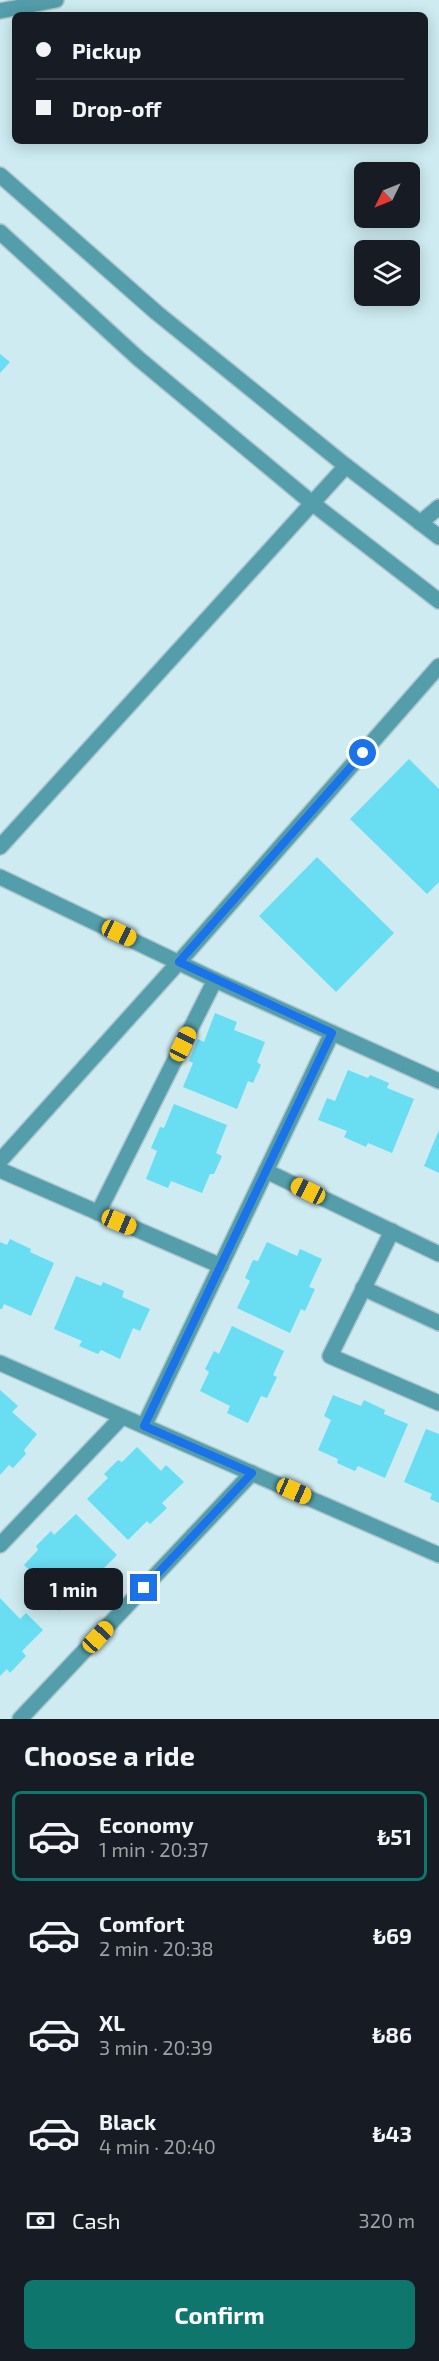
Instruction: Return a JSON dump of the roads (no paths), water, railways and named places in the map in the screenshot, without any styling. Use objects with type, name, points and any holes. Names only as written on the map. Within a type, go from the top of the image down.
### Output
[{"type":"street","points":[[0,11],[56,0]]},
{"type":"street","points":[[0,175],[157,313],[346,466],[439,537]]},
{"type":"street","points":[[0,232],[140,359],[312,503],[439,601]]},
{"type":"street","points":[[0,847],[346,466]]},
{"type":"street","points":[[420,523],[439,507]]},
{"type":"street","points":[[0,1161],[179,962],[439,666]]},
{"type":"street","points":[[0,877],[215,980],[439,1081]]},
{"type":"street","points":[[98,1213],[215,980]]},
{"type":"street","points":[[144,1426],[332,1033]]},
{"type":"street","points":[[0,1170],[221,1266]]},
{"type":"street","points":[[266,1171],[439,1254]]},
{"type":"street","points":[[392,1231],[330,1356],[439,1403]]},
{"type":"street","points":[[363,1288],[439,1323]]},
{"type":"street","points":[[0,1363],[439,1555]]},
{"type":"street","points":[[0,1545],[122,1417]]},
{"type":"street","points":[[20,1719],[252,1473]]}]
